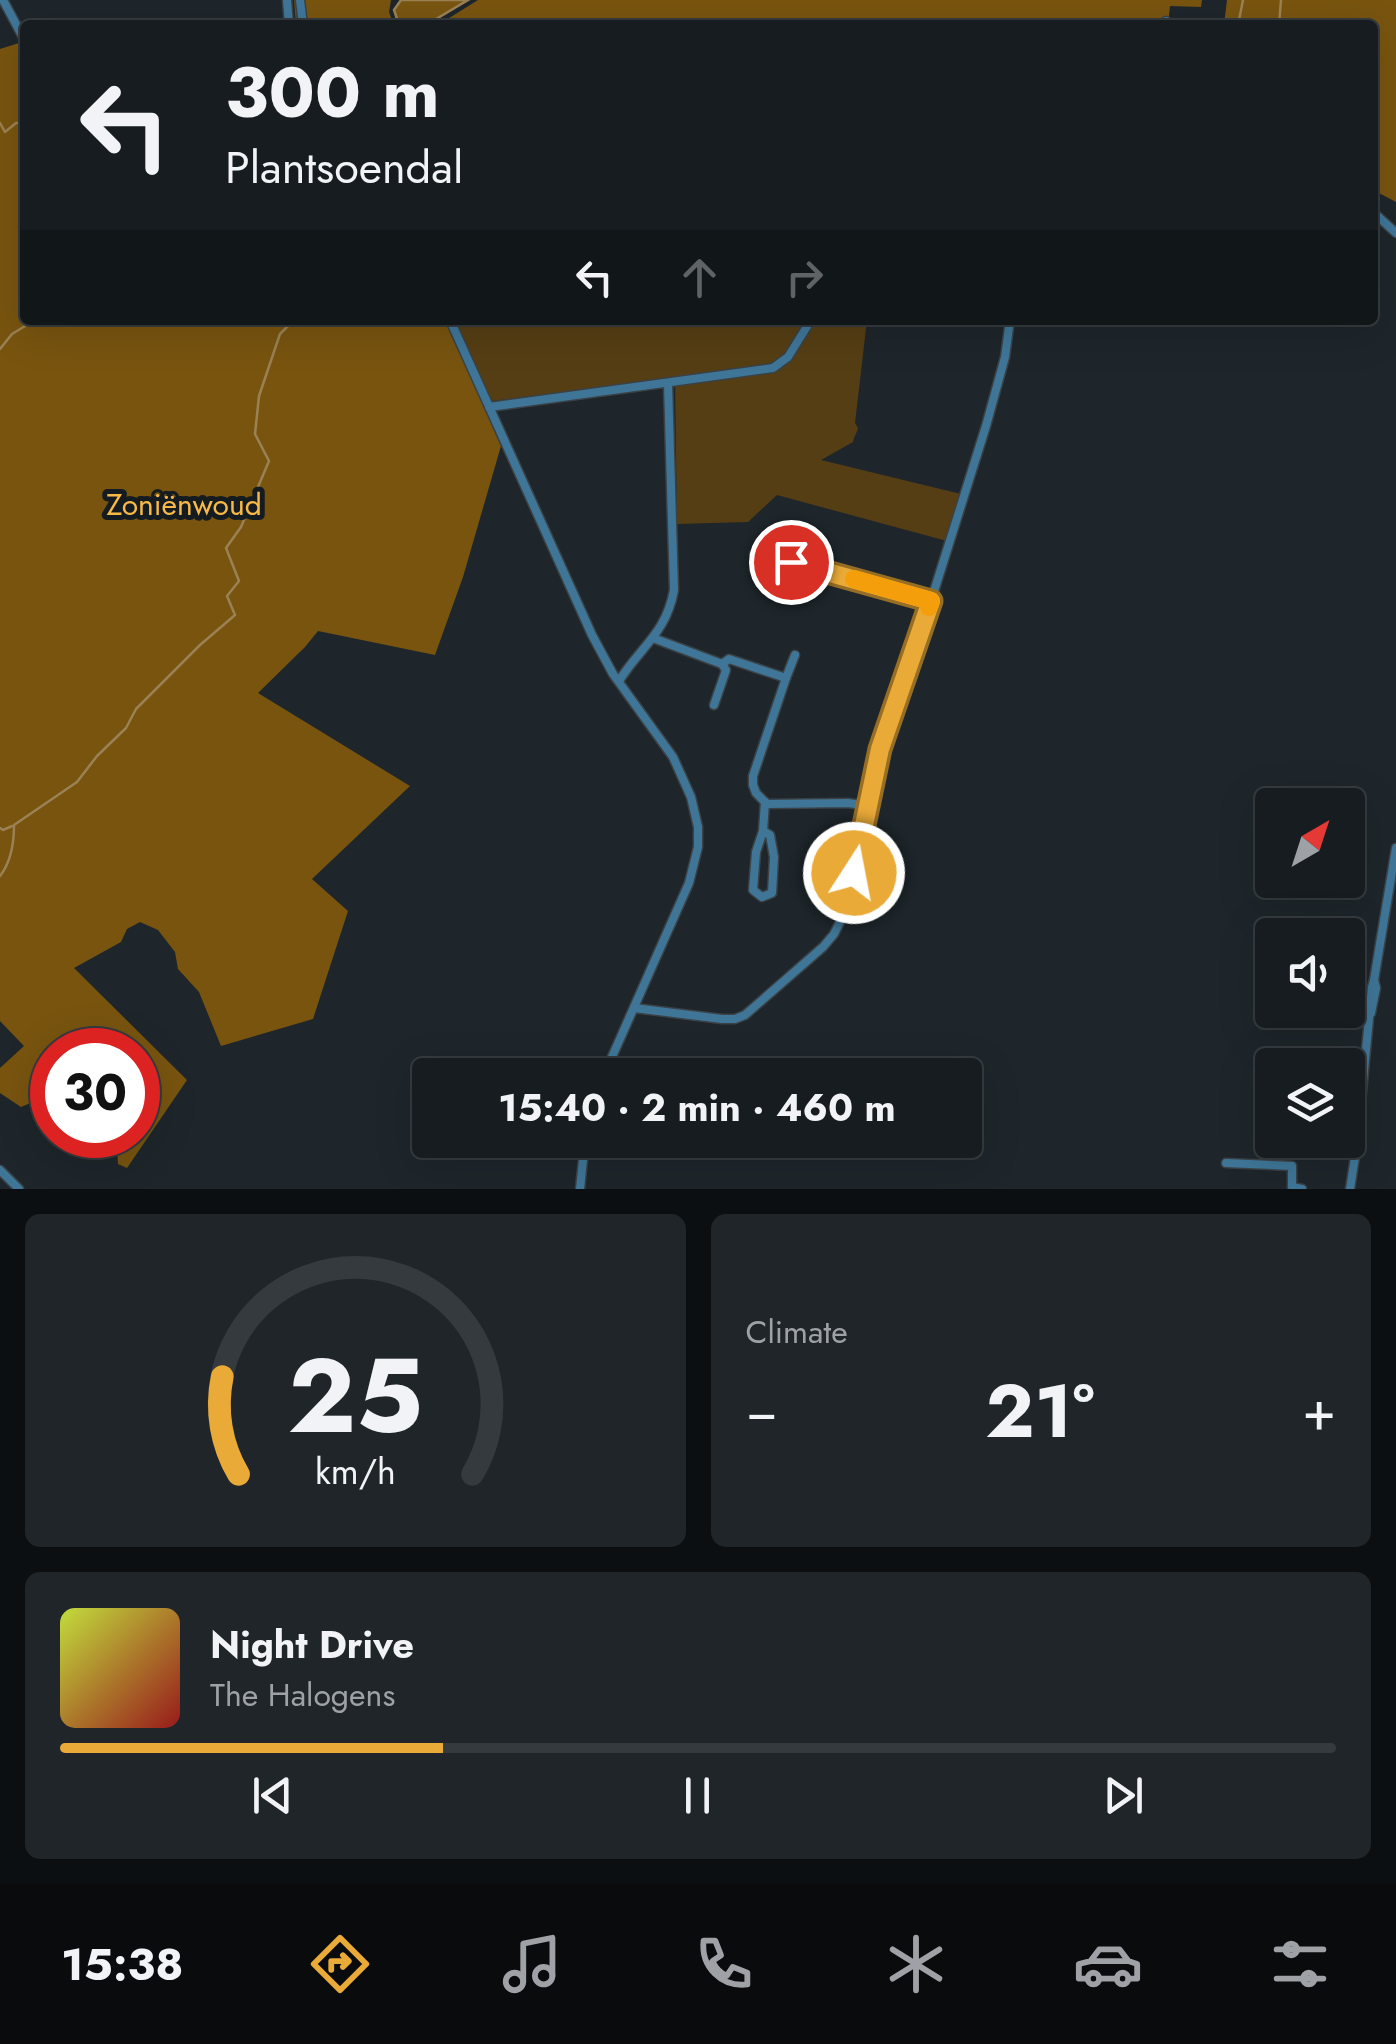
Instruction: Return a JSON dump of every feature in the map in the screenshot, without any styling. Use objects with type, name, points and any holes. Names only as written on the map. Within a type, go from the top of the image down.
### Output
[{"type":"street","points":[[3,0],[20,32]]},
{"type":"street","points":[[452,325],[592,636],[619,682],[673,757],[698,827],[698,847],[689,882],[612,1058]]},
{"type":"street","points":[[489,407],[773,368],[788,357],[808,325]]},
{"type":"street","points":[[634,1008],[722,1019],[741,1017],[755,1009],[834,934],[849,901],[880,749],[986,426],[1009,325]]},
{"type":"street","points":[[619,682],[670,610],[674,590],[668,384]]},
{"type":"street","points":[[754,554],[931,601]]},
{"type":"street","points":[[653,638],[722,664],[726,670],[714,704]]},
{"type":"street","points":[[795,655],[753,776],[754,789],[765,802],[776,805],[848,802],[868,806]]},
{"type":"street","points":[[722,664],[729,659],[786,678]]},
{"type":"street","points":[[763,831],[770,835],[774,856],[772,893],[762,897],[753,890],[765,802]]},
{"type":"street","points":[[1350,1189],[1374,980],[1396,848]]},
{"type":"street","points":[[580,1189],[584,1158]]},
{"type":"street","points":[[1226,1163],[1292,1166],[1292,1187],[1302,1189]]},
{"type":"street","points":[[0,1170],[19,1189]]},
{"type":"shaded area","points":[[401,0],[468,0],[434,20],[397,20],[394,10]]},
{"type":"shaded area","points":[[457,325],[866,325],[855,423],[858,430],[853,442],[821,460],[961,494],[947,541],[777,495],[748,522],[677,524],[675,377],[492,401]]},
{"type":"green space","points":[[294,0],[391,0],[392,20],[296,20]]},
{"type":"green space","points":[[478,0],[1202,0],[1201,7],[1170,6],[1169,20],[446,20]]},
{"type":"green space","points":[[1227,0],[1396,0],[1396,202],[1378,193],[1378,20],[1225,20]]},
{"type":"green space","name":"Zoniënwoud","points":[[19,43],[20,325],[448,325],[501,446],[463,577],[435,655],[318,631],[258,693],[410,786],[312,879],[348,911],[313,1019],[221,1046],[199,992],[178,969],[175,952],[158,930],[140,922],[127,929],[121,942],[74,968],[135,1028],[30,1028],[30,1103],[21,1107],[0,1093],[0,1068],[24,1046],[0,1021],[0,49]]},
{"type":"green space","name":"Zoniënwoud","points":[[160,1053],[187,1080],[160,1120]]},
{"type":"green space","name":"Zoniënwoud","points":[[118,1158],[134,1158],[127,1168],[118,1164]]},
{"type":"waterway","points":[[1239,20],[1243,0]]},
{"type":"waterway","points":[[1279,20],[1281,0]]},
{"type":"waterway","points":[[0,123],[5,132],[20,123]]},
{"type":"waterway","points":[[0,349],[12,334],[27,325]]},
{"type":"waterway","points":[[0,876],[11,852],[14,825],[77,782],[126,728],[136,709],[235,615],[227,596],[239,581],[226,548],[241,527],[269,461],[255,434],[259,396],[280,334],[289,325]]},
{"type":"waterway","points":[[0,828],[12,826]]},
{"type":"slow traffic","points":[[854,579],[931,601],[929,607]]},
{"type":"route","points":[[791,562],[931,601],[880,749],[854,873]]}]
